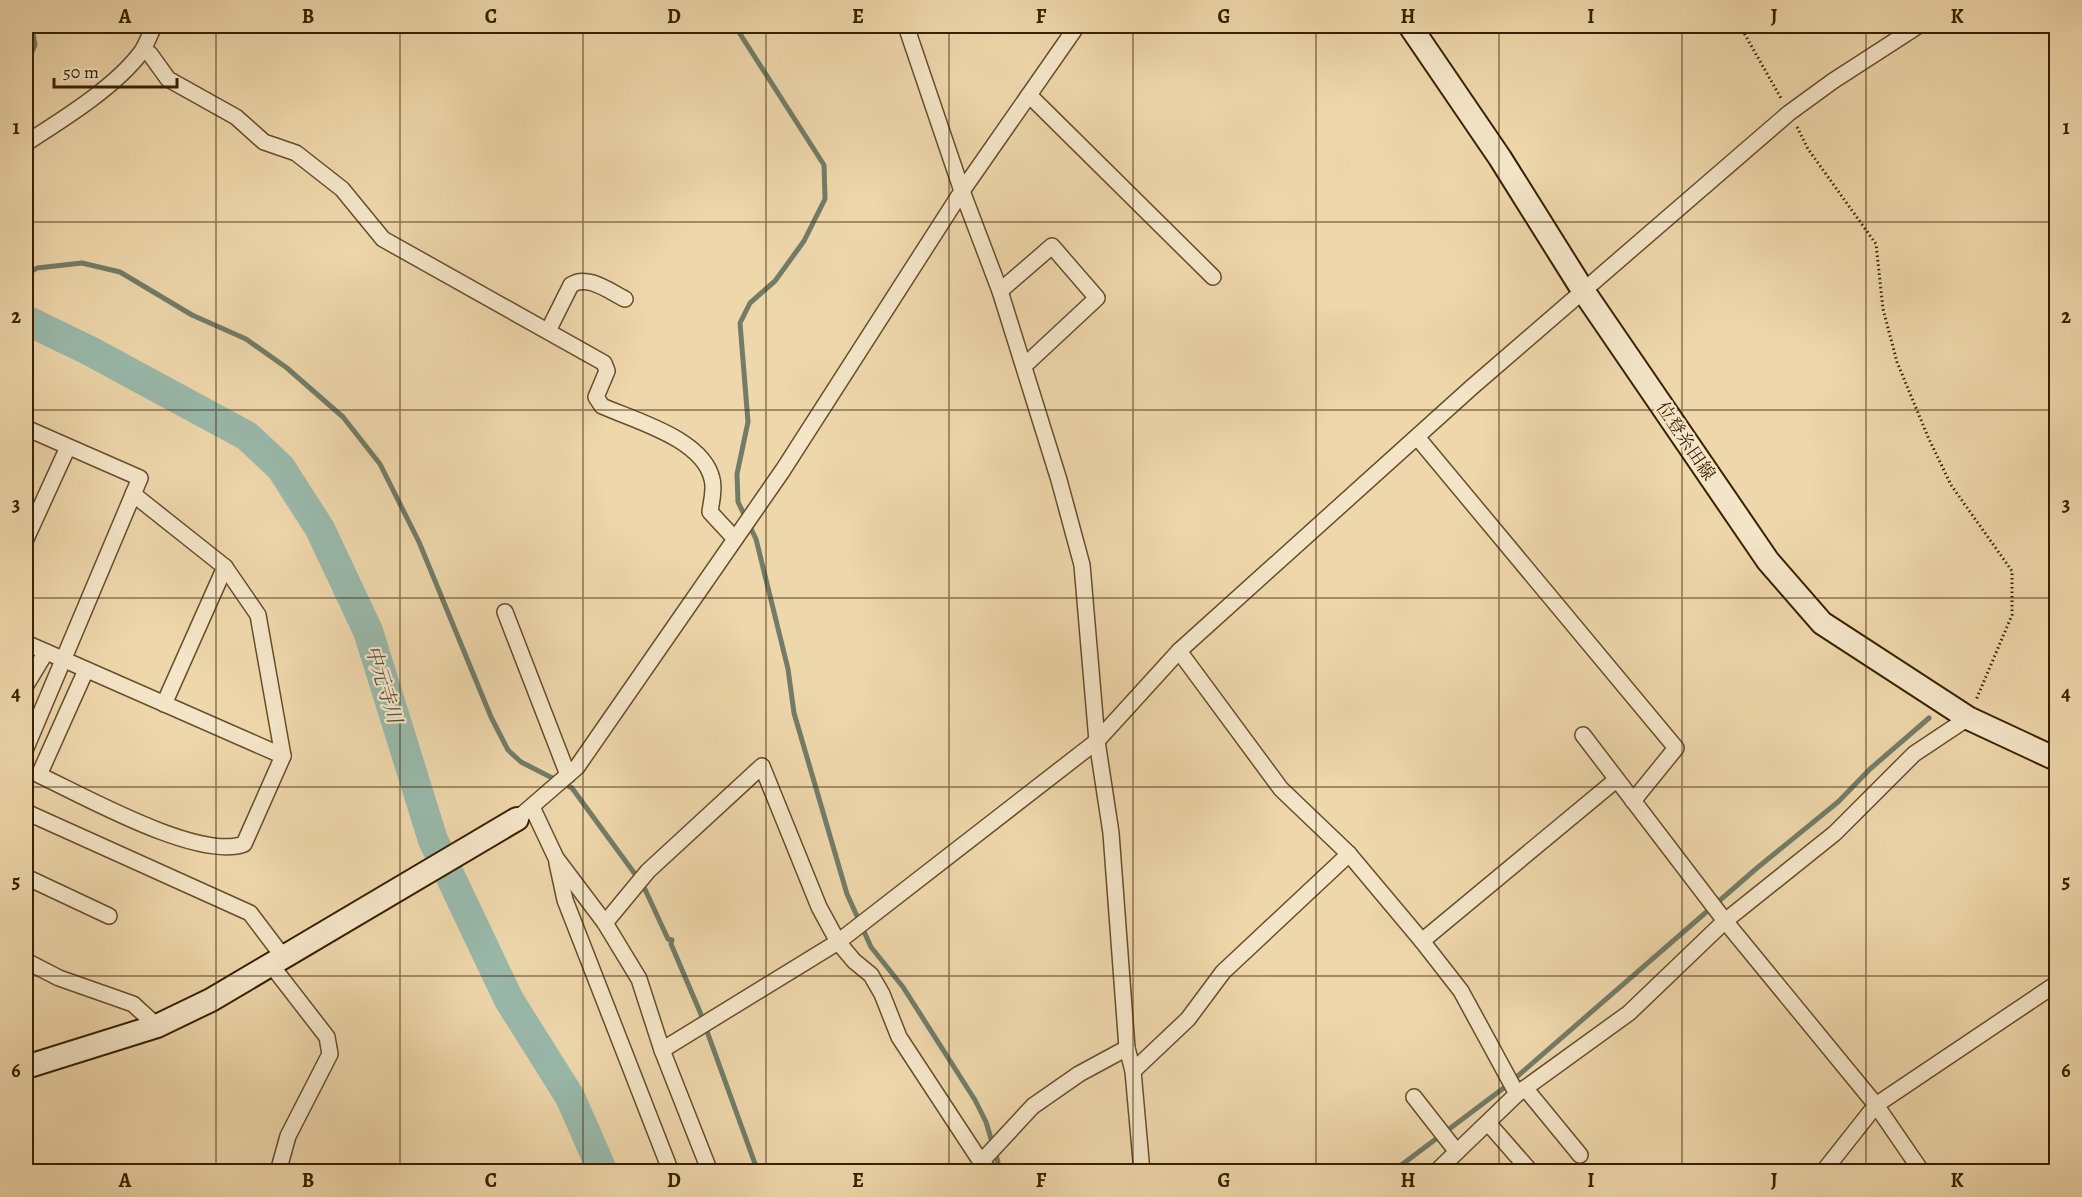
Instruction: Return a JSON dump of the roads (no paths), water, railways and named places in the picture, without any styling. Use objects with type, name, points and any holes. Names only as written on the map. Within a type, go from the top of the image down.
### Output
[{"type":"main road","name":"位登糸田線","points":[[1410,26],[1500,158],[1584,292],[1768,561],[1822,623],[1968,718],[2056,759]]},
{"type":"main road","points":[[26,1067],[157,1026],[278,962],[525,813]]},
{"type":"street","points":[[26,143],[65,118],[125,70],[143,50],[154,26]]},
{"type":"street","points":[[906,26],[962,191],[1000,291],[1059,480],[1082,565],[1097,741],[1111,833],[1127,1048],[1132,1071],[1142,1172]]},
{"type":"street","points":[[710,1172],[662,1050],[639,979],[604,923],[525,813],[577,767],[783,470],[962,191],[1077,26]]},
{"type":"street","points":[[662,1050],[838,942],[1097,741],[1179,651],[1417,437],[1789,113],[1833,81],[1918,26]]},
{"type":"street","points":[[150,54],[168,78],[236,117],[264,142],[296,153],[342,189],[383,239],[604,363],[607,372],[596,397],[603,406],[683,441],[704,461],[713,480],[710,512],[735,539]]},
{"type":"street","points":[[1029,95],[1213,277]]},
{"type":"street","points":[[1000,291],[1052,246],[1097,298],[1024,366]]},
{"type":"street","points":[[548,331],[571,285],[578,280],[587,281],[625,299]]},
{"type":"street","points":[[26,428],[140,478],[26,748]]},
{"type":"street","points":[[1417,437],[1676,748],[1633,801]]},
{"type":"street","points":[[26,539],[68,447]]},
{"type":"street","points":[[86,670],[39,775],[176,838],[234,848],[244,844],[283,756],[258,615],[225,567],[133,494]]},
{"type":"street","points":[[164,704],[225,567]]},
{"type":"street","points":[[505,612],[568,775]]},
{"type":"street","points":[[26,642],[283,756]]},
{"type":"street","points":[[1179,651],[1281,789],[1349,854],[1422,941],[1461,991],[1521,1091],[1580,1155]]},
{"type":"street","points":[[26,686],[46,652]]},
{"type":"street","points":[[1436,1172],[1489,1124],[1521,1091],[1629,1013],[1725,921],[1835,832],[1914,754],[1968,718]]},
{"type":"street","points":[[1583,735],[1725,921],[1876,1105],[1922,1172]]},
{"type":"street","points":[[604,923],[648,871],[762,766],[819,907],[838,942],[854,961],[871,975],[882,994],[898,1037],[986,1167],[1033,1106],[1079,1074],[1127,1048]]},
{"type":"street","points":[[1422,941],[1616,780]]},
{"type":"street","points":[[26,812],[250,913],[278,962],[327,1037],[330,1054],[288,1136],[278,1172]]},
{"type":"street","points":[[1132,1071],[1188,1019],[1223,972],[1349,854]]},
{"type":"street","points":[[556,858],[564,900],[671,1172]]},
{"type":"street","points":[[26,877],[109,916]]},
{"type":"street","points":[[26,961],[59,978],[133,1004],[157,1026]]},
{"type":"street","points":[[1823,1172],[1876,1105],[2056,984]]},
{"type":"street","points":[[1414,1097],[1457,1152]]},
{"type":"street","points":[[1489,1124],[1531,1172]]},
{"type":"waterway","points":[[26,65],[35,45],[33,34],[36,26]]},
{"type":"waterway","points":[[735,26],[824,165],[825,199],[804,241],[775,281],[750,303],[740,323],[748,422],[737,474],[738,502],[756,539],[788,669],[794,713],[847,894],[871,947],[903,987],[975,1100],[986,1122],[998,1162],[992,1171]]},
{"type":"waterway","points":[[26,275],[37,268],[82,263],[120,272],[192,315],[246,339],[287,368],[343,417],[380,464],[419,542],[491,717],[508,750],[521,762],[572,788],[643,885],[668,939],[672,940],[671,944],[700,1012],[758,1172]]},
{"type":"waterway","name":"中元寺川","points":[[26,320],[90,351],[247,436],[281,468],[320,529],[368,631],[433,840],[509,1000],[570,1097],[603,1172]]},
{"type":"waterway","points":[[1392,1172],[1505,1087],[1757,868],[1838,802],[1870,769],[1929,718]]}]
